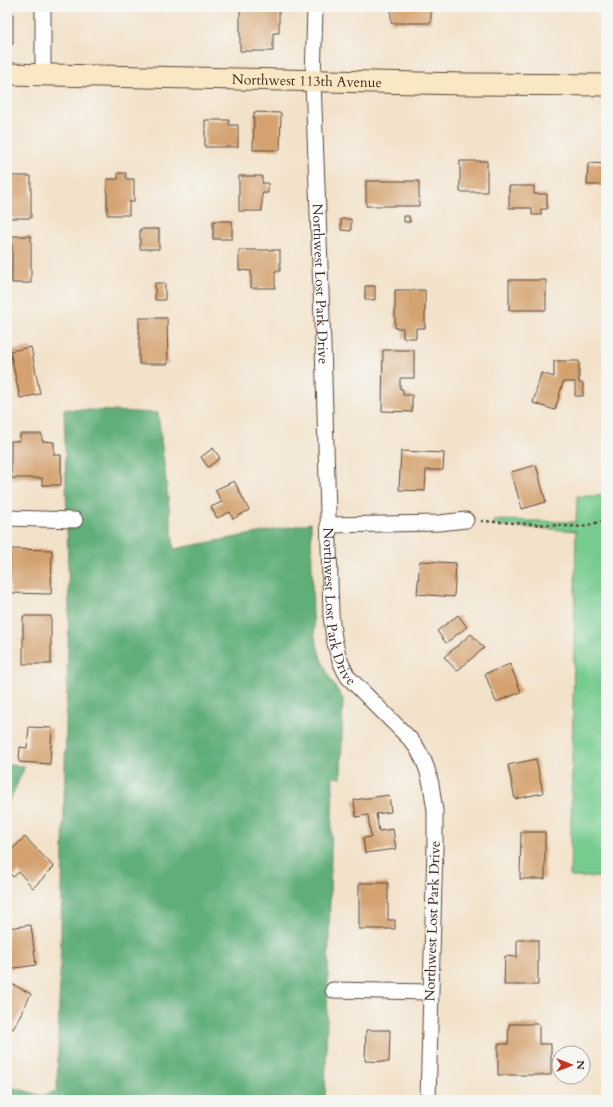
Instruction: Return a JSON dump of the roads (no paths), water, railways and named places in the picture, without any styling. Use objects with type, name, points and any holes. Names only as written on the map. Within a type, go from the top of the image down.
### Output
[{"type":"street","points":[[43,7],[43,75]]},
{"type":"street","name":"Northwest Lost Park Drive","points":[[315,7],[313,81],[331,614],[335,645],[348,677],[417,748],[427,769],[431,784],[435,811],[435,847],[428,1100]]},
{"type":"street","name":"Northwest 113th Avenue","points":[[7,74],[465,84],[606,85]]},
{"type":"street","points":[[7,518],[75,520]]},
{"type":"street","points":[[329,525],[466,520]]},
{"type":"street","points":[[333,990],[430,992]]}]
